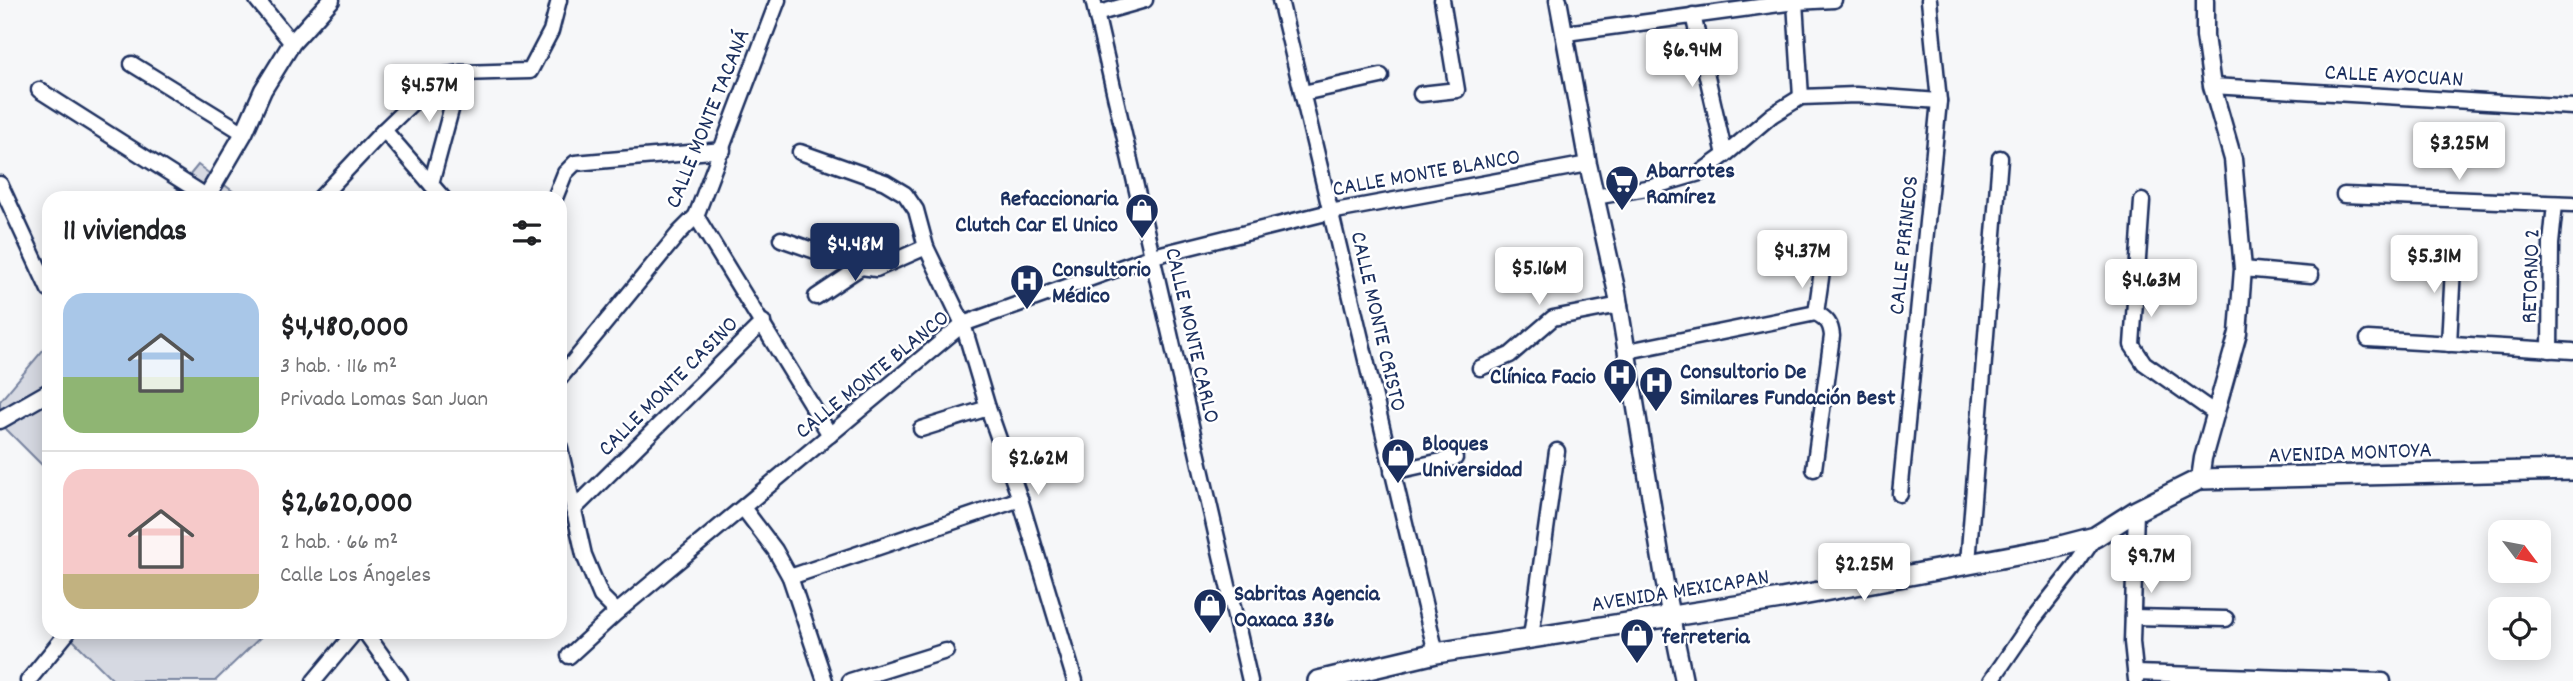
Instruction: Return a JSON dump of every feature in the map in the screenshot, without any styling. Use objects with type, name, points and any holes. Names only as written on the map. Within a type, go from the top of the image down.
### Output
[{"type":"main road","name":"AVENIDA MONTOYA","points":[[2095,537],[2136,511],[2200,479],[2573,470]]},
{"type":"main road","name":"AVENIDA MEXICAPAN","points":[[1318,681],[1364,675],[1436,653],[1531,636],[1782,599],[2049,549],[2095,537]]},
{"type":"street","points":[[257,0],[292,43]]},
{"type":"street","points":[[210,191],[243,133],[263,90],[292,43],[331,0]]},
{"type":"street","points":[[327,191],[440,76],[530,71],[551,31],[559,0]]},
{"type":"street","name":"CALLE MONTE TACANÁ","points":[[567,369],[696,216],[778,0]]},
{"type":"street","points":[[1094,7],[1145,0]]},
{"type":"street","name":"CALLE MONTE CRISTO","points":[[1280,0],[1436,653]]},
{"type":"street","points":[[1421,94],[1457,90],[1442,0]]},
{"type":"street","points":[[1559,0],[1588,164],[1620,305],[1671,615],[1685,681]]},
{"type":"street","points":[[1566,33],[1795,2],[1834,0]]},
{"type":"street","name":"CALLE PIRINEOS","points":[[1900,495],[1939,101],[1928,0]]},
{"type":"street","points":[[2200,479],[2215,412],[2238,333],[2243,269],[2233,159],[2212,86],[2205,36],[2205,0]]},
{"type":"street","points":[[1795,2],[1801,97]]},
{"type":"street","name":"CALLE MONTE CARLO","points":[[1094,7],[1250,681]]},
{"type":"street","points":[[1693,16],[1725,155]]},
{"type":"street","points":[[132,64],[243,133]]},
{"type":"street","points":[[431,184],[461,73]]},
{"type":"street","points":[[1303,93],[1381,76]]},
{"type":"street","name":"CALLE AYOCUAN","points":[[2212,86],[2573,107]]},
{"type":"street","points":[[38,90],[198,191]]},
{"type":"street","points":[[1595,197],[1652,187],[1700,173],[1772,115],[1801,97],[1856,95],[1939,101]]},
{"type":"street","points":[[384,130],[437,191]]},
{"type":"street","points":[[558,191],[565,173],[575,163],[723,150]]},
{"type":"street","points":[[800,152],[885,182],[905,194],[916,210],[926,247],[963,324],[1075,681]]},
{"type":"street","points":[[1968,563],[2000,158]]},
{"type":"street","name":"CALLE MONTE BLANCO","points":[[569,656],[617,612],[963,324],[1153,256],[1330,212],[1588,164]]},
{"type":"street","points":[[0,184],[42,275]]},
{"type":"street","points":[[2344,195],[2573,204]]},
{"type":"street","points":[[2142,201],[2132,345],[2144,363],[2215,412]]},
{"type":"street","name":"RETORNO 2","points":[[2550,350],[2551,244],[2555,204]]},
{"type":"street","points":[[696,216],[830,435]]},
{"type":"street","points":[[781,239],[861,267],[876,269],[926,247]]},
{"type":"street","points":[[2449,344],[2454,248]]},
{"type":"street","points":[[816,298],[861,267]]},
{"type":"street","points":[[2243,269],[2311,275]]},
{"type":"street","points":[[1816,313],[1822,271]]},
{"type":"street","points":[[1480,368],[1510,355],[1553,318],[1620,305]]},
{"type":"street","points":[[1628,351],[1816,313],[1826,318],[1832,336],[1814,469]]},
{"type":"street","name":"CALLE MONTE CASINO","points":[[573,510],[763,322]]},
{"type":"street","points":[[2368,339],[2573,351]]},
{"type":"street","points":[[0,420],[42,396]]},
{"type":"street","points":[[921,429],[988,408]]},
{"type":"street","points":[[1531,636],[1557,451]]},
{"type":"street","points":[[1392,472],[1455,458]]},
{"type":"street","points":[[567,481],[583,555],[601,596],[617,612]]},
{"type":"street","points":[[790,577],[1020,499]]},
{"type":"street","points":[[744,509],[775,550],[790,577],[825,681]]},
{"type":"street","points":[[2136,511],[2133,617],[2136,677],[2383,681]]},
{"type":"street","points":[[1991,681],[2095,537]]},
{"type":"street","points":[[2133,617],[2225,619]]},
{"type":"street","points":[[28,681],[62,639]]},
{"type":"street","points":[[314,681],[349,639]]},
{"type":"street","points":[[370,639],[400,681]]},
{"type":"street","points":[[850,681],[947,651]]},
{"type":"shaded area","points":[[198,165],[233,191],[177,191]]},
{"type":"shaded area","points":[[42,351],[42,465],[0,423],[0,401]]},
{"type":"shaded area","points":[[72,639],[259,639],[215,681],[114,681]]},
{"type":"place","name":"Abarrotes Ramírez","points":[[1622,212]]},
{"type":"place","name":"Refaccionaria Clutch Car El Unico","points":[[1142,240]]},
{"type":"place","name":"Consultorio Médico","points":[[1027,311]]},
{"type":"place","name":"Clínica Facio","points":[[1620,405]]},
{"type":"place","name":"Consultorio De Similares Fundación Best","points":[[1656,413]]},
{"type":"place","name":"Bloques Universidad","points":[[1398,485]]},
{"type":"place","name":"Sabritas Agencia Oaxaca 336","points":[[1210,635]]},
{"type":"place","name":"ferreteria","points":[[1637,665]]}]
